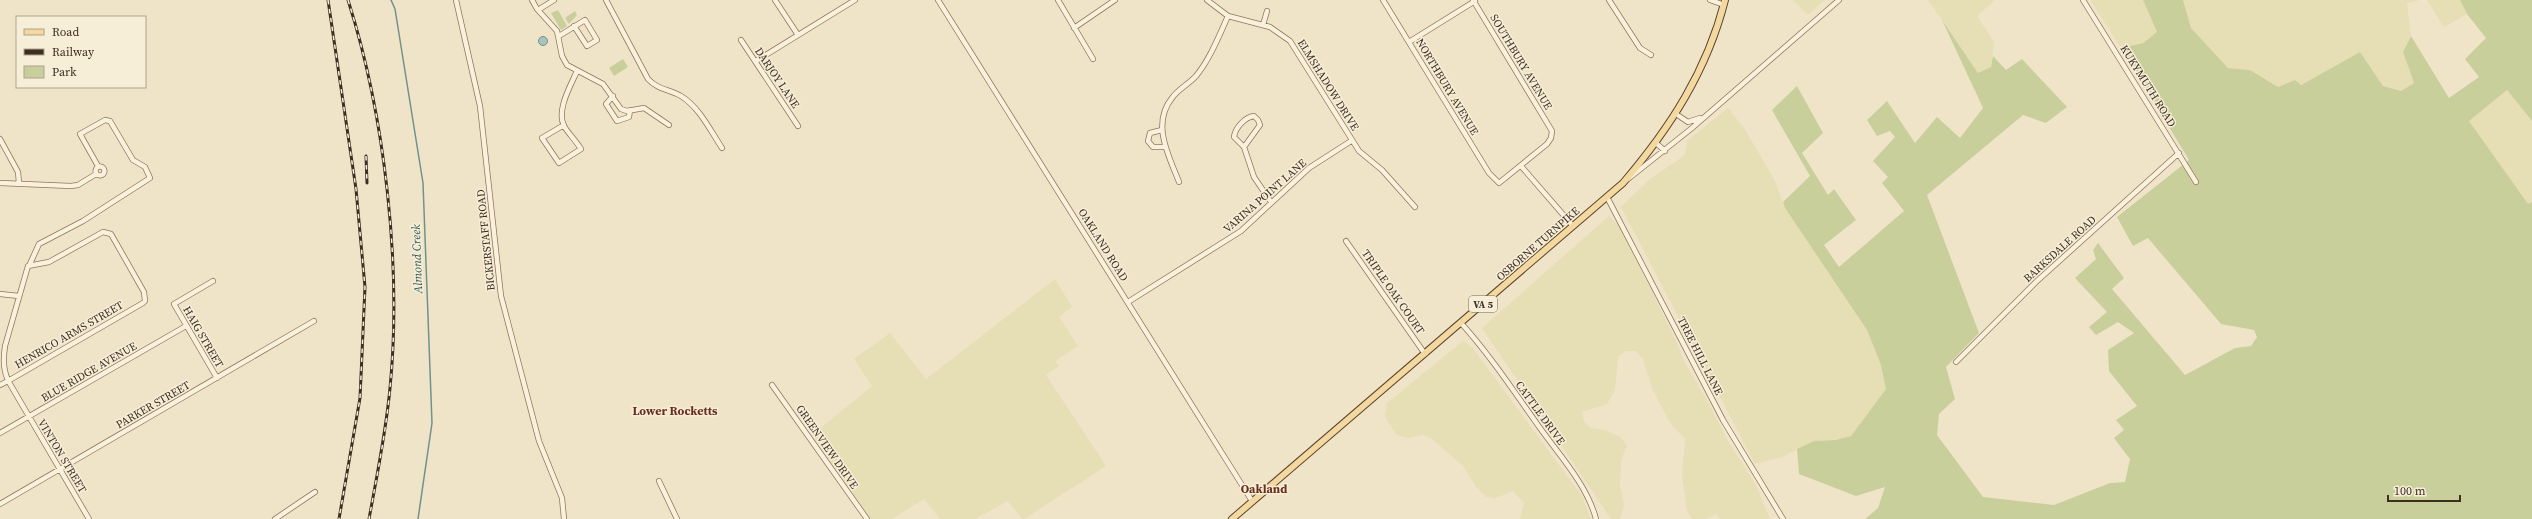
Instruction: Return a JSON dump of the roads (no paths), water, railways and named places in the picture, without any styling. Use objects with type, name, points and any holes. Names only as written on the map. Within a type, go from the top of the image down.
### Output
[{"type":"main road","name":"VA 5","points":[[1623,183],[1656,143],[1676,114],[1704,62],[1724,3]]},
{"type":"main road","name":"OSBORNE TURNPIKE","points":[[1232,519],[1623,183]]},
{"type":"street","name":"BICKERSTAFF ROAD","points":[[456,0],[480,106],[501,296],[538,441],[562,498],[564,519]]},
{"type":"street","points":[[532,0],[538,10],[554,27],[559,36],[563,60],[567,66],[600,81],[613,96],[621,109],[630,110],[644,108],[669,125]]},
{"type":"street","points":[[538,10],[554,0]]},
{"type":"street","points":[[606,0],[648,80],[658,88],[680,95],[694,105],[722,148]]},
{"type":"street","points":[[775,0],[798,35]]},
{"type":"street","points":[[756,62],[855,0]]},
{"type":"street","name":"OAKLAND ROAD","points":[[938,0],[1252,501]]},
{"type":"street","points":[[1058,0],[1093,59]]},
{"type":"street","points":[[1074,28],[1116,0]]},
{"type":"street","name":"ELMSHADOW DRIVE","points":[[1207,0],[1228,16],[1263,25],[1280,33],[1299,52],[1351,141],[1359,151],[1382,170],[1415,207]]},
{"type":"street","name":"NORTHBURY AVENUE","points":[[1383,0],[1496,182],[1503,181],[1521,166]]},
{"type":"street","points":[[1409,42],[1474,0]]},
{"type":"street","name":"SOUTHBURY AVENUE","points":[[1474,0],[1549,124],[1552,134],[1547,144],[1521,166]]},
{"type":"street","points":[[1609,0],[1637,46],[1651,55]]},
{"type":"street","points":[[1710,0],[1724,3]]},
{"type":"street","name":"OSBORNE TURNPIKE","points":[[1623,183],[1665,151],[1839,0]]},
{"type":"street","name":"KUKYMUTH ROAD","points":[[2083,0],[2196,182]]},
{"type":"street","points":[[1263,25],[1267,11]]},
{"type":"street","points":[[1179,182],[1165,147],[1162,130],[1165,112],[1171,99],[1196,76],[1206,62],[1228,16]]},
{"type":"street","points":[[559,36],[574,26],[585,20],[597,40],[587,46],[574,26]]},
{"type":"street","name":"DARJOY LANE","points":[[741,40],[798,126]]},
{"type":"street","points":[[564,125],[542,138],[559,163],[581,149],[564,125],[565,101],[577,71]]},
{"type":"street","points":[[613,96],[606,104],[616,121],[629,117],[630,110]]},
{"type":"street","points":[[1676,114],[1688,122],[1705,115]]},
{"type":"street","points":[[1244,147],[1260,125],[1254,116],[1246,119],[1234,135],[1237,141],[1244,147],[1254,177],[1272,202]]},
{"type":"street","name":"VINTON STREET","points":[[89,519],[8,381],[4,365],[4,351],[19,296],[29,266],[39,244],[82,221],[150,178],[145,167],[133,160],[110,121],[105,120],[80,134],[98,166]]},
{"type":"street","points":[[1162,130],[1150,133],[1148,141],[1153,147],[1165,147]]},
{"type":"street","points":[[0,139],[18,172],[19,183]]},
{"type":"street","name":"VARINA POINT LANE","points":[[1128,302],[1241,232],[1309,168],[1351,141]]},
{"type":"street","points":[[1656,143],[1665,151]]},
{"type":"street","name":"BARKSDALE ROAD","points":[[1956,362],[2037,281],[2179,153]]},
{"type":"street","points":[[0,184],[19,183],[71,186],[78,185],[96,174],[100,176],[104,172],[103,167],[98,166],[95,170],[96,174]]},
{"type":"street","points":[[1521,166],[1573,226]]},
{"type":"street","name":"TREE HILL LANE","points":[[1607,197],[1723,420],[1783,519]]},
{"type":"street","name":"HENRICO ARMS STREET","points":[[0,385],[143,303],[145,300],[144,292],[109,233],[103,232],[45,264],[29,266]]},
{"type":"street","name":"TRIPLE OAK COURT","points":[[1346,241],[1425,354]]},
{"type":"street","name":"HAIG STREET","points":[[213,281],[174,304],[217,378]]},
{"type":"street","points":[[0,294],[19,296]]},
{"type":"street","name":"PARKER STREET","points":[[0,504],[314,321]]},
{"type":"street","name":"CATTLE DRIVE","points":[[1461,323],[1488,355],[1569,468],[1591,504],[1596,519]]},
{"type":"street","name":"BLUE RIDGE AVENUE","points":[[0,433],[186,326]]},
{"type":"street","name":"GREENVIEW DRIVE","points":[[772,385],[867,519]]},
{"type":"street","points":[[659,481],[677,519]]},
{"type":"street","points":[[275,519],[315,492]]},
{"type":"water","points":[[541,37],[545,37],[547,41],[545,45],[541,45],[539,43],[539,39]]},
{"type":"waterway","name":"Almond Creek","points":[[391,0],[395,9],[423,183],[432,423],[418,519]]},
{"type":"railway","points":[[328,0],[356,189],[365,287],[360,398],[339,519]]},
{"type":"railway","points":[[348,0],[361,45],[381,142],[392,243],[394,293],[390,388],[384,437],[369,519]]},
{"type":"railway","points":[[366,156],[367,183]]},
{"type":"district","name":"Lower Rocketts","points":[[675,411]]},
{"type":"district","name":"Oakland","points":[[1264,489]]}]
